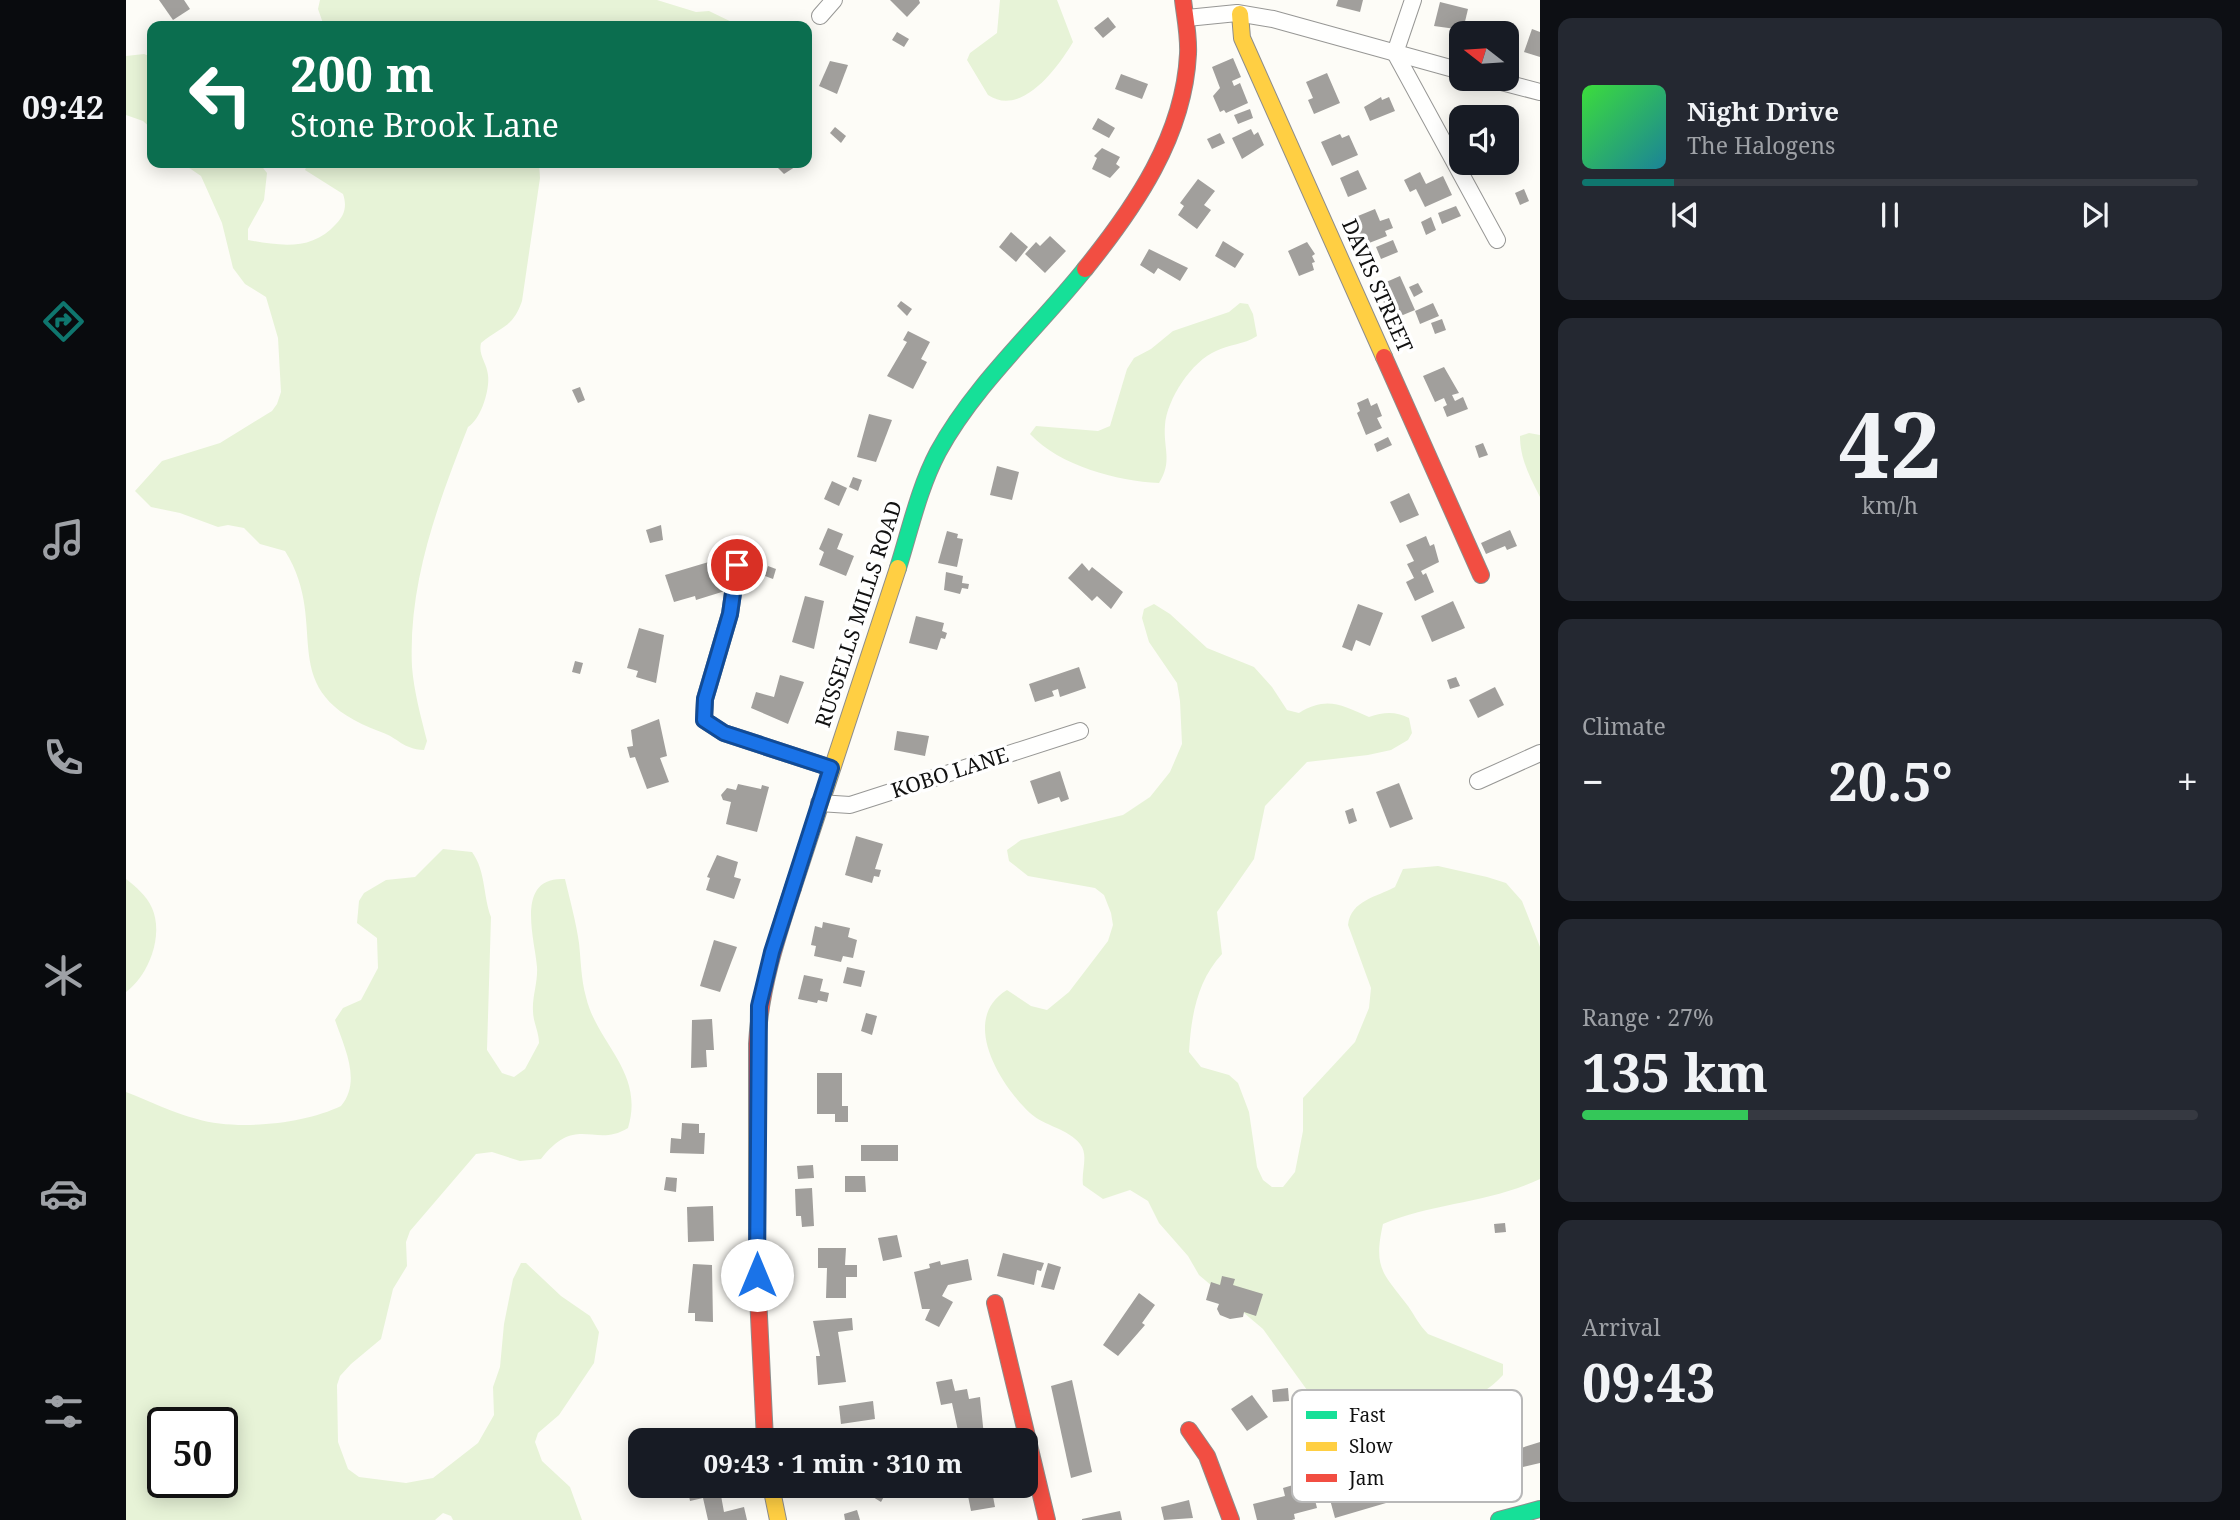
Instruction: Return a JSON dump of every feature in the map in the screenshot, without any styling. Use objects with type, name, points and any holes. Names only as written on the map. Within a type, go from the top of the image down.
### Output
[{"type":"main road","name":"RUSSELLS MILLS ROAD","points":[[764,1428],[757,1275],[757,1025],[769,961],[917,504],[938,451],[957,421],[1119,225],[1151,175],[1174,128],[1183,97],[1189,51],[1183,0]]},
{"type":"main road","name":"DAVIS STREET","points":[[1240,14],[1242,38],[1481,575]]},
{"type":"main road","points":[[737,565],[730,614],[705,699],[704,720],[724,733],[831,768]]},
{"type":"main road","points":[[995,1303],[1047,1520]]},
{"type":"main road","points":[[1189,1430],[1207,1456],[1231,1520]]},
{"type":"main road","points":[[773,1498],[778,1520]]},
{"type":"main road","points":[[1499,1520],[1540,1509]]},
{"type":"street","points":[[820,16],[834,0]]},
{"type":"street","points":[[1413,0],[1395,53],[1497,240]]},
{"type":"street","points":[[1187,18],[1240,14],[1273,19],[1449,68]]},
{"type":"street","points":[[1519,87],[1540,92]]},
{"type":"street","name":"KOBO LANE","points":[[819,803],[850,805],[1080,731]]},
{"type":"street","points":[[1478,781],[1540,753]]},
{"type":"green space","points":[[320,0],[657,0],[696,12],[709,11],[730,21],[322,21],[318,9]]},
{"type":"green space","points":[[1000,0],[1057,0],[1073,42],[1059,64],[1038,86],[1014,100],[1001,100],[988,95],[967,60],[970,53],[997,33]]},
{"type":"green space","points":[[147,55],[147,125],[126,115],[126,56]]},
{"type":"green space","points":[[189,168],[263,168],[267,173],[264,200],[248,229],[248,240],[284,245],[317,239],[336,224],[344,210],[343,194],[305,170],[306,168],[539,168],[522,301],[510,322],[481,343],[488,375],[486,396],[477,418],[468,427],[446,485],[420,574],[412,635],[412,667],[427,741],[424,750],[405,745],[347,716],[326,697],[314,677],[298,579],[285,551],[260,544],[244,528],[228,525],[218,527],[180,513],[151,507],[135,491],[162,461],[220,443],[272,411],[281,392],[278,338],[266,297],[245,284],[233,268],[222,223],[201,176]]},
{"type":"green space","points":[[1240,303],[1248,304],[1253,314],[1257,336],[1207,356],[1182,382],[1167,415],[1167,461],[1159,483],[1125,479],[1090,470],[1057,455],[1030,434],[1036,426],[1098,431],[1110,426],[1127,369],[1134,358],[1151,349],[1173,331],[1229,312]]},
{"type":"green space","points":[[1529,433],[1540,435],[1540,497],[1526,468],[1522,452],[1520,436]]},
{"type":"green space","points":[[1154,604],[1170,614],[1207,648],[1254,667],[1272,687],[1287,710],[1299,713],[1318,705],[1334,704],[1369,717],[1394,713],[1409,718],[1412,733],[1408,740],[1391,750],[1307,762],[1265,806],[1254,859],[1217,912],[1222,954],[1201,988],[1191,1026],[1189,1052],[1201,1067],[1229,1075],[1238,1083],[1249,1112],[1257,1167],[1263,1180],[1272,1187],[1283,1187],[1295,1172],[1303,1131],[1303,1098],[1355,1042],[1369,1008],[1371,988],[1348,925],[1354,910],[1366,900],[1395,887],[1403,869],[1438,866],[1506,883],[1522,901],[1540,947],[1540,1179],[1501,1193],[1422,1211],[1383,1224],[1379,1251],[1386,1277],[1428,1334],[1503,1364],[1503,1375],[1486,1390],[1307,1390],[1263,1329],[1199,1275],[1188,1256],[1159,1223],[1148,1201],[1130,1190],[1103,1199],[1083,1185],[1083,1148],[1070,1135],[1042,1121],[1018,1101],[989,1052],[985,1034],[986,1018],[993,1002],[1007,990],[1031,1006],[1047,1010],[1069,992],[1108,941],[1113,925],[1104,895],[1095,888],[1028,876],[1009,861],[1007,850],[1021,840],[1123,815],[1150,797],[1170,772],[1182,744],[1177,683],[1149,642],[1142,618],[1144,609]]},
{"type":"green space","points":[[443,849],[472,852],[477,859],[491,917],[487,1050],[502,1073],[514,1077],[525,1069],[539,1043],[533,1011],[537,967],[531,911],[533,898],[539,888],[549,881],[565,879],[578,935],[586,997],[592,1014],[625,1074],[632,1108],[628,1128],[605,1135],[585,1134],[565,1138],[541,1159],[520,1161],[492,1152],[476,1154],[410,1231],[406,1242],[407,1266],[393,1289],[381,1339],[340,1376],[337,1385],[338,1442],[348,1469],[359,1477],[406,1483],[433,1478],[478,1443],[494,1415],[493,1387],[500,1367],[504,1324],[513,1279],[521,1263],[526,1263],[561,1296],[590,1316],[599,1332],[594,1363],[559,1415],[538,1433],[535,1442],[542,1461],[570,1487],[582,1520],[453,1520],[451,1516],[443,1513],[435,1520],[126,1520],[126,1092],[188,1116],[231,1125],[290,1121],[341,1106],[347,1096],[351,1075],[335,1020],[343,1008],[361,1000],[378,968],[377,938],[357,923],[359,901],[364,893],[386,880],[415,877]]},
{"type":"green space","points":[[126,879],[150,903],[156,930],[152,954],[147,965],[126,992]]},
{"type":"building","points":[[159,0],[184,0],[190,9],[173,20]]},
{"type":"building","points":[[890,0],[919,0],[920,3],[907,17]]},
{"type":"building","points":[[1338,0],[1363,0],[1360,12],[1336,6]]},
{"type":"building","points":[[1440,2],[1468,9],[1465,21],[1449,21],[1449,28],[1434,26]]},
{"type":"building","points":[[1108,17],[1116,27],[1103,38],[1094,28]]},
{"type":"building","points":[[1532,29],[1540,32],[1540,57],[1524,52]]},
{"type":"building","points":[[897,32],[909,39],[904,47],[892,40]]},
{"type":"building","points":[[1233,58],[1241,77],[1232,81],[1234,86],[1240,83],[1248,103],[1226,113],[1224,110],[1220,112],[1213,96],[1220,88],[1212,67]]},
{"type":"building","points":[[830,61],[848,65],[837,94],[819,86]]},
{"type":"building","points":[[1327,73],[1340,103],[1314,114],[1308,100],[1313,98],[1306,82]]},
{"type":"building","points":[[1121,74],[1148,84],[1142,99],[1115,89]]},
{"type":"building","points":[[1381,97],[1382,100],[1389,97],[1395,111],[1370,121],[1364,107]]},
{"type":"building","points":[[1250,109],[1253,118],[1238,124],[1234,115]]},
{"type":"building","points":[[1098,118],[1115,128],[1109,138],[1092,129]]},
{"type":"building","points":[[835,127],[846,136],[841,143],[830,133]]},
{"type":"building","points":[[1251,129],[1254,135],[1258,132],[1264,145],[1242,159],[1232,138]]},
{"type":"building","points":[[1220,133],[1225,143],[1212,149],[1207,139]]},
{"type":"building","points":[[1340,134],[1342,138],[1349,135],[1358,155],[1332,166],[1321,142]]},
{"type":"building","points":[[1102,148],[1120,157],[1116,164],[1120,167],[1110,178],[1092,169],[1097,158],[1094,156]]},
{"type":"building","points":[[778,168],[793,168],[784,174]]},
{"type":"building","points":[[1358,170],[1367,189],[1348,197],[1340,178]]},
{"type":"building","points":[[1420,172],[1426,184],[1443,176],[1452,195],[1425,207],[1416,189],[1410,192],[1404,180]]},
{"type":"building","points":[[1198,179],[1215,191],[1204,205],[1211,210],[1197,229],[1178,215],[1184,206],[1180,203]]},
{"type":"building","points":[[1524,189],[1529,201],[1520,205],[1515,193]]},
{"type":"building","points":[[1456,206],[1461,216],[1442,224],[1438,213]]},
{"type":"building","points":[[1375,209],[1380,221],[1389,218],[1393,228],[1385,231],[1387,236],[1364,245],[1353,218]]},
{"type":"building","points":[[1431,217],[1436,230],[1426,235],[1421,222]]},
{"type":"building","points":[[1011,232],[1028,247],[1016,262],[999,247]]},
{"type":"building","points":[[1050,236],[1066,251],[1045,273],[1025,254],[1036,242],[1040,246]]},
{"type":"building","points":[[1393,240],[1398,252],[1381,259],[1376,247]]},
{"type":"building","points":[[1223,241],[1244,254],[1235,268],[1215,256]]},
{"type":"building","points":[[1307,242],[1315,254],[1312,256],[1315,262],[1312,263],[1314,270],[1299,276],[1288,251]]},
{"type":"building","points":[[1149,249],[1188,268],[1180,281],[1158,268],[1154,274],[1140,265]]},
{"type":"building","points":[[1400,276],[1415,310],[1391,320],[1377,286]]},
{"type":"building","points":[[1418,283],[1423,292],[1414,297],[1409,287]]},
{"type":"building","points":[[901,301],[912,309],[907,316],[897,306]]},
{"type":"building","points":[[1433,303],[1439,316],[1420,324],[1415,311]]},
{"type":"building","points":[[1442,319],[1446,330],[1435,334],[1431,323]]},
{"type":"building","points":[[908,331],[930,342],[921,359],[927,362],[913,389],[887,376],[907,342],[903,340]]},
{"type":"building","points":[[1444,367],[1459,393],[1452,395],[1455,401],[1463,397],[1468,409],[1447,417],[1443,407],[1447,405],[1444,398],[1435,402],[1423,376]]},
{"type":"building","points":[[580,387],[585,400],[578,403],[572,390]]},
{"type":"building","points":[[1368,398],[1371,406],[1377,403],[1382,416],[1377,418],[1382,428],[1366,435],[1357,413],[1360,411],[1357,403]]},
{"type":"building","points":[[869,414],[892,420],[876,462],[857,457]]},
{"type":"building","points":[[1388,437],[1392,445],[1377,452],[1374,444]]},
{"type":"building","points":[[1483,443],[1488,455],[1479,458],[1475,446]]},
{"type":"building","points":[[997,466],[1019,472],[1012,500],[990,495]]},
{"type":"building","points":[[853,477],[862,480],[858,491],[849,487]]},
{"type":"building","points":[[832,481],[847,488],[839,506],[824,499]]},
{"type":"building","points":[[1409,493],[1419,515],[1400,523],[1390,502]]},
{"type":"building","points":[[661,525],[663,540],[650,543],[646,530]]},
{"type":"building","points":[[828,528],[843,534],[837,549],[854,556],[846,576],[819,565],[824,552],[819,549]]},
{"type":"building","points":[[1510,530],[1517,546],[1507,550],[1505,546],[1486,554],[1481,543]]},
{"type":"building","points":[[947,531],[958,534],[957,538],[963,539],[957,567],[938,563]]},
{"type":"building","points":[[1426,536],[1430,546],[1434,544],[1439,562],[1421,571],[1423,575],[1426,573],[1434,592],[1415,601],[1406,582],[1414,578],[1407,564],[1414,561],[1406,545]]},
{"type":"building","points":[[712,561],[714,569],[720,567],[725,591],[696,600],[695,596],[674,602],[665,575]]},
{"type":"building","points":[[1082,563],[1089,571],[1092,567],[1123,592],[1111,609],[1097,596],[1092,601],[1068,578]]},
{"type":"building","points":[[768,566],[776,569],[773,579],[765,576]]},
{"type":"building","points":[[946,572],[963,576],[962,583],[969,584],[968,589],[962,588],[960,594],[944,590]]},
{"type":"building","points":[[805,596],[824,601],[814,649],[792,642]]},
{"type":"building","points":[[1453,601],[1465,628],[1432,642],[1421,616]]},
{"type":"building","points":[[1358,604],[1383,613],[1370,646],[1356,640],[1352,651],[1342,647]]},
{"type":"building","points":[[916,616],[944,623],[942,631],[947,633],[945,639],[941,638],[937,650],[909,643]]},
{"type":"building","points":[[639,628],[664,635],[656,683],[636,677],[638,671],[627,668]]},
{"type":"building","points":[[575,661],[583,663],[580,674],[572,672]]},
{"type":"building","points":[[1079,667],[1086,688],[1060,697],[1058,689],[1052,691],[1054,696],[1035,702],[1029,684]]},
{"type":"building","points":[[780,675],[804,682],[788,724],[751,708],[756,692],[774,697]]},
{"type":"building","points":[[1456,677],[1460,686],[1450,689],[1447,680]]},
{"type":"building","points":[[1495,687],[1504,705],[1478,718],[1469,700]]},
{"type":"building","points":[[659,719],[667,756],[660,758],[669,782],[647,789],[635,757],[630,758],[627,747],[633,746],[631,730]]},
{"type":"building","points":[[897,731],[929,736],[925,756],[894,750]]},
{"type":"building","points":[[1060,771],[1069,799],[1061,802],[1059,797],[1038,804],[1030,781]]},
{"type":"building","points":[[1399,783],[1413,819],[1390,828],[1376,792]]},
{"type":"building","points":[[738,784],[761,789],[762,785],[769,787],[757,832],[726,824],[731,802],[723,800],[721,795],[727,788],[736,790]]},
{"type":"building","points":[[1353,808],[1357,821],[1349,824],[1345,811]]},
{"type":"building","points":[[856,836],[883,844],[875,869],[881,870],[879,877],[874,876],[872,883],[845,875]]},
{"type":"building","points":[[717,855],[738,862],[734,877],[741,879],[734,899],[706,890],[710,878],[707,877]]},
{"type":"building","points":[[823,922],[850,928],[848,937],[857,940],[853,958],[843,956],[841,962],[814,956],[816,946],[811,945],[815,926],[822,928]]},
{"type":"building","points":[[714,940],[737,947],[720,992],[700,986]]},
{"type":"building","points":[[847,967],[865,971],[861,987],[843,983]]},
{"type":"building","points":[[804,975],[823,979],[820,991],[829,993],[827,1002],[798,999]]},
{"type":"building","points":[[866,1013],[877,1016],[872,1035],[861,1031]]},
{"type":"building","points":[[712,1019],[714,1050],[706,1050],[707,1067],[691,1068],[692,1020]]},
{"type":"building","points":[[817,1073],[842,1073],[842,1106],[848,1106],[848,1122],[835,1122],[835,1114],[817,1114]]},
{"type":"building","points":[[682,1123],[699,1124],[699,1133],[705,1133],[704,1154],[670,1153],[671,1138],[681,1139]]},
{"type":"building","points":[[861,1145],[898,1145],[898,1161],[861,1161]]},
{"type":"building","points":[[813,1165],[814,1178],[798,1179],[797,1166]]},
{"type":"building","points":[[845,1176],[865,1176],[866,1192],[845,1192]]},
{"type":"building","points":[[666,1177],[677,1178],[676,1192],[664,1190]]},
{"type":"building","points":[[812,1188],[814,1226],[802,1227],[801,1216],[796,1216],[795,1189]]},
{"type":"building","points":[[713,1206],[714,1241],[688,1242],[687,1207]]},
{"type":"building","points":[[1505,1223],[1506,1232],[1495,1233],[1494,1224]]},
{"type":"building","points":[[897,1235],[902,1257],[883,1261],[878,1238]]},
{"type":"building","points":[[818,1248],[846,1248],[845,1265],[857,1265],[857,1277],[846,1277],[846,1298],[826,1298],[827,1268],[818,1268]]},
{"type":"building","points":[[1003,1253],[1044,1263],[1041,1271],[1037,1270],[1034,1285],[997,1276]]},
{"type":"building","points":[[968,1259],[972,1280],[948,1285],[942,1296],[953,1302],[939,1327],[925,1320],[930,1309],[922,1309],[914,1272],[930,1268],[929,1264],[940,1261],[941,1265]]},
{"type":"building","points":[[1048,1263],[1061,1267],[1054,1290],[1041,1287]]},
{"type":"building","points":[[693,1264],[712,1265],[713,1322],[695,1321],[695,1313],[688,1313]]},
{"type":"building","points":[[1222,1276],[1235,1279],[1233,1285],[1263,1294],[1256,1316],[1244,1312],[1243,1317],[1230,1319],[1220,1315],[1217,1309],[1219,1304],[1206,1300],[1211,1282],[1220,1285]]},
{"type":"building","points":[[1139,1293],[1155,1305],[1142,1323],[1145,1325],[1118,1356],[1103,1345]]},
{"type":"building","points":[[852,1318],[853,1330],[838,1332],[846,1382],[818,1385],[816,1356],[820,1356],[813,1321]]},
{"type":"building","points":[[952,1379],[955,1391],[967,1389],[969,1399],[980,1397],[983,1428],[957,1428],[952,1403],[941,1405],[936,1382]]},
{"type":"building","points":[[1072,1380],[1092,1472],[1071,1478],[1051,1386]]},
{"type":"building","points":[[1288,1388],[1289,1401],[1273,1402],[1272,1390]]},
{"type":"building","points":[[1252,1395],[1268,1417],[1247,1431],[1231,1409]]},
{"type":"building","points":[[873,1401],[875,1419],[841,1424],[839,1406]]},
{"type":"building","points":[[1540,1442],[1540,1463],[1523,1467],[1522,1448]]},
{"type":"building","points":[[1292,1485],[1292,1502],[1316,1502],[1317,1508],[1294,1514],[1295,1519],[1292,1520],[1257,1520],[1253,1504],[1285,1496],[1283,1488]]},
{"type":"building","points":[[703,1498],[721,1498],[724,1512],[744,1507],[747,1520],[708,1520]]},
{"type":"building","points":[[968,1498],[993,1498],[995,1507],[971,1511]]},
{"type":"building","points":[[1189,1500],[1193,1518],[1164,1520],[1161,1507]]},
{"type":"building","points":[[1331,1502],[1386,1502],[1386,1503],[1335,1518]]},
{"type":"building","points":[[857,1510],[860,1520],[845,1520],[844,1514]]},
{"type":"building","points":[[1120,1511],[1122,1520],[1082,1520],[1082,1519]]},
{"type":"traffic: fast","points":[[898,568],[925,480],[953,427],[988,380],[1085,269]]},
{"type":"traffic: fast","points":[[1499,1520],[1540,1509]]},
{"type":"traffic: slow","points":[[1240,14],[1242,38],[1384,357]]},
{"type":"traffic: slow","points":[[793,888],[898,568]]},
{"type":"traffic: slow","points":[[773,1498],[778,1520]]},
{"type":"traffic: jam","points":[[1085,269],[1139,195],[1167,142],[1184,84],[1188,54],[1183,0]]},
{"type":"traffic: jam","points":[[1384,357],[1481,575]]},
{"type":"traffic: jam","points":[[737,565],[730,614],[705,699],[704,720],[724,733],[831,768]]},
{"type":"traffic: jam","points":[[764,1428],[757,1275],[757,1044],[765,984],[793,888]]},
{"type":"traffic: jam","points":[[995,1303],[1047,1520]]},
{"type":"traffic: jam","points":[[1189,1430],[1207,1456],[1231,1520]]},
{"type":"route","points":[[737,565],[730,614],[705,699],[704,720],[724,733],[831,768],[772,952],[759,1006],[757,1275]]}]
